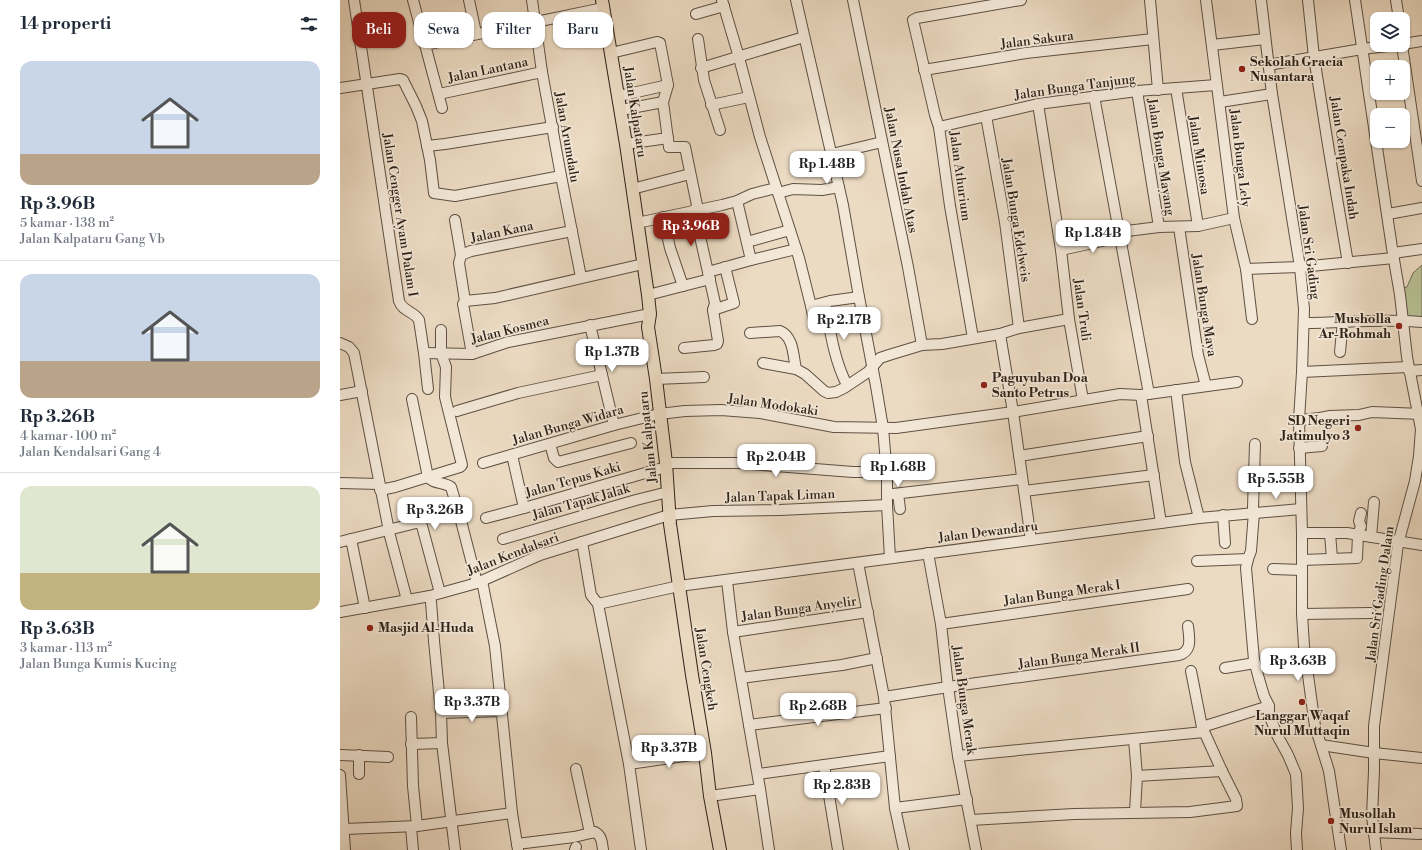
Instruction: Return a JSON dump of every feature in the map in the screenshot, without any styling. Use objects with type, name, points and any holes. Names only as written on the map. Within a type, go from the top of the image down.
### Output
[{"type":"main road","name":"Jalan Kalpataru","points":[[603,4],[619,96],[648,295],[650,314],[648,327],[656,379],[666,465],[669,515],[679,586]]},
{"type":"main road","name":"Jalan Cengkeh","points":[[679,586],[705,753],[710,796],[720,850]]},
{"type":"street","name":"Jalan Cengger Ayam Dalam I","points":[[354,0],[400,304],[404,309],[418,317],[428,389]]},
{"type":"street","points":[[413,0],[416,12]]},
{"type":"street","points":[[469,0],[476,34],[482,33]]},
{"type":"street","name":"Jalan Arumdalu","points":[[532,0],[533,12]]},
{"type":"street","points":[[796,0],[839,187],[883,428],[887,472],[890,558]]},
{"type":"street","name":"Jalan Nusa Indah Atas","points":[[853,0],[908,267],[922,345]]},
{"type":"street","name":"Jalan Athurium","points":[[973,338],[950,206],[939,127],[913,20],[1021,0]]},
{"type":"street","points":[[1150,0],[1158,90]]},
{"type":"street","name":"Jalan Bunga Lely","points":[[1206,0],[1234,218],[1246,268],[1252,319]]},
{"type":"street","name":"Jalan Sri Gading","points":[[1261,0],[1272,94],[1300,267],[1304,323],[1299,420],[1302,533],[1302,614],[1304,646],[1315,726],[1331,782],[1341,850]]},
{"type":"street","name":"Jalan Cempaka Indah","points":[[1308,0],[1314,57],[1348,263]]},
{"type":"street","name":"Jalan Sri Gading Dalam","points":[[1355,0],[1400,295],[1409,369],[1420,414],[1417,491],[1398,542],[1374,726],[1372,816],[1376,850]]},
{"type":"street","points":[[1396,0],[1398,12]]},
{"type":"street","points":[[696,14],[723,3],[749,97],[796,249],[814,320]]},
{"type":"street","points":[[545,19],[603,4]]},
{"type":"street","points":[[701,68],[804,37]]},
{"type":"street","points":[[1212,45],[1265,38]]},
{"type":"street","points":[[698,39],[701,68],[711,105],[720,130]]},
{"type":"street","name":"Jalan Sakura","points":[[924,70],[1026,53],[1153,39]]},
{"type":"street","points":[[1410,43],[1422,41]]},
{"type":"street","points":[[611,53],[657,42],[660,43],[668,85],[663,102],[669,147],[685,147],[715,303],[713,310],[717,344],[714,346],[684,348]]},
{"type":"street","points":[[426,48],[442,108]]},
{"type":"street","name":"Jalan Arumdalu","points":[[538,48],[581,277]]},
{"type":"street","points":[[1268,65],[1370,48]]},
{"type":"street","points":[[1403,52],[1422,181]]},
{"type":"street","name":"Jalan Lantana","points":[[439,94],[542,72]]},
{"type":"street","points":[[340,88],[366,83],[400,79],[403,80],[422,121],[430,160],[434,193],[454,196],[561,176]]},
{"type":"street","points":[[619,96],[668,85]]},
{"type":"street","name":"Jalan Bunga Tanjung","points":[[939,127],[1038,104],[1137,91],[1216,85]]},
{"type":"street","name":"Jalan Mimosa","points":[[1176,88],[1198,226]]},
{"type":"street","name":"Jalan Bunga Mayang","points":[[1137,91],[1159,227]]},
{"type":"street","points":[[1220,102],[1272,94]]},
{"type":"street","points":[[1094,96],[1120,234],[1145,394],[1148,436],[1161,523]]},
{"type":"street","points":[[711,105],[749,97]]},
{"type":"street","points":[[621,110],[663,102]]},
{"type":"street","name":"Jalan Truli","points":[[1038,104],[1061,250],[1069,319],[1083,400]]},
{"type":"street","name":"Jalan Bunga Edelweis","points":[[986,116],[1005,222],[1019,328]]},
{"type":"street","points":[[427,146],[552,127]]},
{"type":"street","points":[[626,144],[668,138]]},
{"type":"street","points":[[832,154],[882,142]]},
{"type":"street","points":[[632,189],[690,174]]},
{"type":"street","points":[[637,223],[737,201],[752,194],[777,190],[822,190],[839,187]]},
{"type":"street","points":[[737,201],[751,260]]},
{"type":"street","points":[[1388,214],[1422,208]]},
{"type":"street","points":[[663,217],[670,248],[683,286]]},
{"type":"street","points":[[1061,250],[1120,234],[1159,227],[1198,226],[1234,218]]},
{"type":"street","points":[[455,220],[461,255]]},
{"type":"street","name":"Jalan Bunga Maya","points":[[1179,227],[1198,355],[1206,386]]},
{"type":"street","points":[[747,242],[790,230]]},
{"type":"street","name":"Jalan Kana","points":[[472,354],[463,304],[465,301],[459,263],[461,255],[471,251],[572,231]]},
{"type":"street","points":[[648,295],[683,286],[725,267],[796,249]]},
{"type":"street","points":[[1246,268],[1300,267],[1348,263],[1422,249]]},
{"type":"street","points":[[465,301],[495,298],[581,277],[643,264]]},
{"type":"street","points":[[713,310],[734,302],[725,267]]},
{"type":"street","points":[[811,306],[859,297]]},
{"type":"street","points":[[825,303],[837,359],[843,378],[847,385]]},
{"type":"street","name":"Jalan Kosmea","points":[[424,353],[472,354],[508,342],[650,314]]},
{"type":"street","points":[[763,363],[796,369],[805,374],[824,392],[836,392],[864,374],[880,358],[922,345],[942,344],[1000,334],[1019,328],[1069,319]]},
{"type":"street","points":[[1304,323],[1402,320],[1422,322]]},
{"type":"street","points":[[1340,352],[1343,322]]},
{"type":"street","points":[[590,325],[614,425]]},
{"type":"street","points":[[340,483],[379,487],[428,477],[462,466],[445,397],[446,367],[441,330]]},
{"type":"street","points":[[750,333],[783,332],[791,343],[796,369]]},
{"type":"street","points":[[1000,334],[1013,412],[1031,540]]},
{"type":"street","points":[[340,343],[348,346],[352,350],[362,391],[388,529],[407,600]]},
{"type":"street","points":[[1302,372],[1409,369],[1422,370]]},
{"type":"street","points":[[457,411],[518,393],[602,375]]},
{"type":"street","points":[[656,379],[704,377]]},
{"type":"street","name":"Jalan Modokaki","points":[[659,414],[697,410],[721,410],[760,413],[834,427],[883,428],[921,426],[1120,394],[1145,394],[1237,382]]},
{"type":"street","points":[[1176,390],[1185,462],[1199,518]]},
{"type":"street","points":[[340,395],[362,391]]},
{"type":"street","points":[[412,399],[428,477],[432,481],[446,484],[451,487],[480,582],[495,646],[512,813],[518,847],[595,832],[600,836],[603,850]]},
{"type":"street","points":[[1299,420],[1330,416],[1359,415],[1372,412],[1420,414]]},
{"type":"street","name":"Jalan Bunga Widara","points":[[483,463],[614,425],[659,414]]},
{"type":"street","points":[[1019,456],[1148,436]]},
{"type":"street","points":[[550,444],[554,458],[558,462],[631,443]]},
{"type":"street","points":[[1255,444],[1254,512],[1251,551],[1246,568],[1255,663],[1261,686],[1269,706],[1269,714],[1277,735],[1296,774],[1298,808],[1296,850]]},
{"type":"street","points":[[1299,448],[1322,446]]},
{"type":"street","points":[[512,455],[524,508]]},
{"type":"street","name":"Jalan Tepus Kaki","points":[[486,518],[666,465],[738,464],[853,472],[887,472]]},
{"type":"street","points":[[1024,491],[1154,475]]},
{"type":"street","points":[[900,509],[896,494],[1022,479]]},
{"type":"street","name":"Jalan Tapak Jalak","points":[[503,538],[668,492]]},
{"type":"street","points":[[1371,537],[1374,502]]},
{"type":"street","name":"Jalan Tapak Liman","points":[[669,515],[713,511],[780,510],[887,505]]},
{"type":"street","name":"Jalan Dewandaru","points":[[598,604],[679,586],[1223,515],[1301,509]]},
{"type":"street","points":[[1273,569],[1302,565],[1332,558],[1357,558],[1361,513]]},
{"type":"street","name":"Jalan Kendalsari","points":[[340,612],[435,594],[480,582],[499,572],[540,555],[669,515]]},
{"type":"street","points":[[1223,515],[1225,543]]},
{"type":"street","points":[[340,542],[416,522],[421,524],[435,594],[432,602],[434,641],[441,713],[442,743],[455,850]]},
{"type":"street","points":[[1330,532],[1332,558]]},
{"type":"street","points":[[1302,533],[1347,533],[1422,545]]},
{"type":"street","points":[[351,539],[365,608]]},
{"type":"street","points":[[582,542],[591,595],[598,604],[629,764],[641,850]]},
{"type":"street","name":"Jalan Bunga Merak","points":[[928,553],[941,624],[958,756],[976,850]]},
{"type":"street","points":[[1197,561],[1248,559]]},
{"type":"street","points":[[858,563],[886,708],[895,808],[904,850]]},
{"type":"street","points":[[726,581],[769,850]]},
{"type":"street","name":"Jalan Bunga Merak I","points":[[941,624],[1188,589]]},
{"type":"street","name":"Jalan Bunga Anyelir","points":[[733,632],[868,612]]},
{"type":"street","points":[[1302,614],[1371,613]]},
{"type":"street","name":"Jalan Bunga Merak II","points":[[884,697],[1179,655],[1185,653],[1189,645],[1188,626]]},
{"type":"street","points":[[741,678],[842,665],[877,658]]},
{"type":"street","points":[[1225,668],[1255,663]]},
{"type":"street","points":[[971,820],[1074,814],[1190,812],[1238,805],[1203,729],[1191,671]]},
{"type":"street","points":[[958,756],[1134,739],[1203,729],[1269,706]]},
{"type":"street","points":[[749,725],[886,708]]},
{"type":"street","points":[[441,713],[501,711]]},
{"type":"street","points":[[411,717],[414,826],[413,850]]},
{"type":"street","points":[[1134,739],[1138,776],[1136,812]]},
{"type":"street","points":[[411,744],[442,743]]},
{"type":"street","points":[[1321,745],[1422,758]]},
{"type":"street","points":[[629,764],[705,753]]},
{"type":"street","points":[[340,755],[388,757]]},
{"type":"street","points":[[359,774],[360,755]]},
{"type":"street","points":[[758,774],[890,756]]},
{"type":"street","points":[[824,765],[838,850]]},
{"type":"street","points":[[576,769],[588,833]]},
{"type":"street","points":[[1138,776],[1222,771]]},
{"type":"street","points":[[340,775],[345,829],[345,850]]},
{"type":"street","points":[[710,796],[760,789]]},
{"type":"street","points":[[895,808],[967,799]]},
{"type":"street","points":[[345,829],[414,826],[512,813]]},
{"type":"street","points":[[1373,832],[1420,834]]},
{"type":"green space","points":[[1422,265],[1422,321],[1406,319],[1402,288],[1407,287],[1413,273]]},
{"type":"place","name":"Sekolah Gracia Nusantara","points":[[1242,69]]},
{"type":"place","name":"Musholla Ar-Rohmah","points":[[1399,326]]},
{"type":"place","name":"Paguyuban Doa Santo Petrus","points":[[984,385]]},
{"type":"place","name":"SD Negeri Jatimulyo 3","points":[[1358,428]]},
{"type":"place","name":"Masjid Al-Huda","points":[[370,628]]},
{"type":"place","name":"Langgar Waqaf Nurul Muttaqin","points":[[1302,702]]},
{"type":"place","name":"Musollah Nurul Islam","points":[[1331,821]]}]
